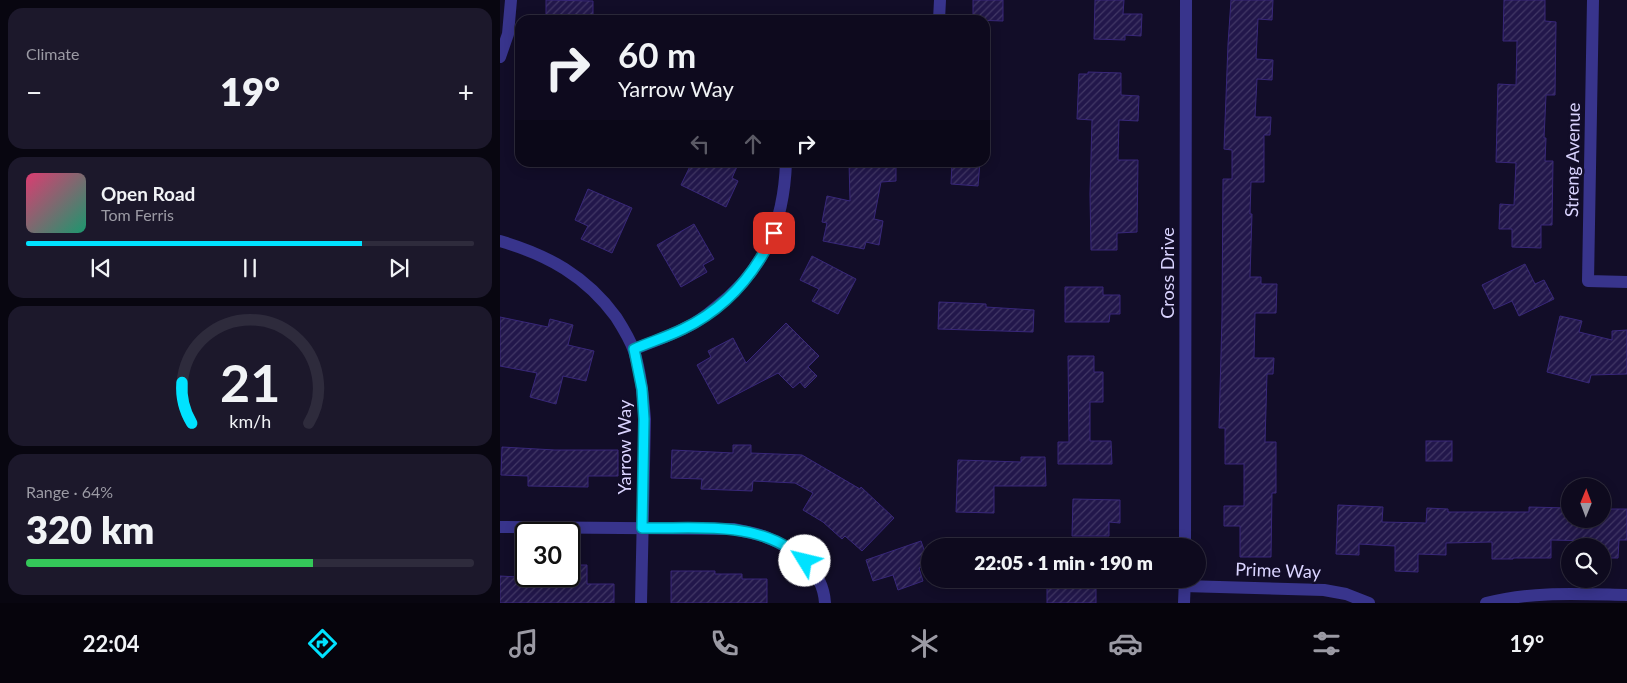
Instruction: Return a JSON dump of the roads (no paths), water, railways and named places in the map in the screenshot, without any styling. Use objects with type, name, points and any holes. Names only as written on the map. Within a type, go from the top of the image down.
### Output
[{"type":"street","points":[[500,57],[508,34],[511,0]]},
{"type":"street","points":[[940,0],[940,15]]},
{"type":"street","name":"Cross Drive","points":[[1185,538],[1186,0]]},
{"type":"street","name":"Streng Avenue","points":[[1593,0],[1588,281],[1627,282]]},
{"type":"street","points":[[634,349],[691,324],[732,295],[751,274],[764,255],[774,233],[786,184],[786,167]]},
{"type":"street","name":"Yarrow Way","points":[[500,241],[546,257],[568,270],[588,286],[608,306],[624,329],[634,349],[642,389],[644,419],[641,603]]},
{"type":"street","points":[[500,527],[733,529],[763,536],[790,548],[805,561],[820,581],[825,603]]},
{"type":"street","name":"Prime Way","points":[[1206,583],[1324,590],[1346,594],[1369,603]]},
{"type":"street","points":[[1184,588],[1184,603]]},
{"type":"street","points":[[1486,603],[1509,597],[1543,593],[1627,595]]}]
